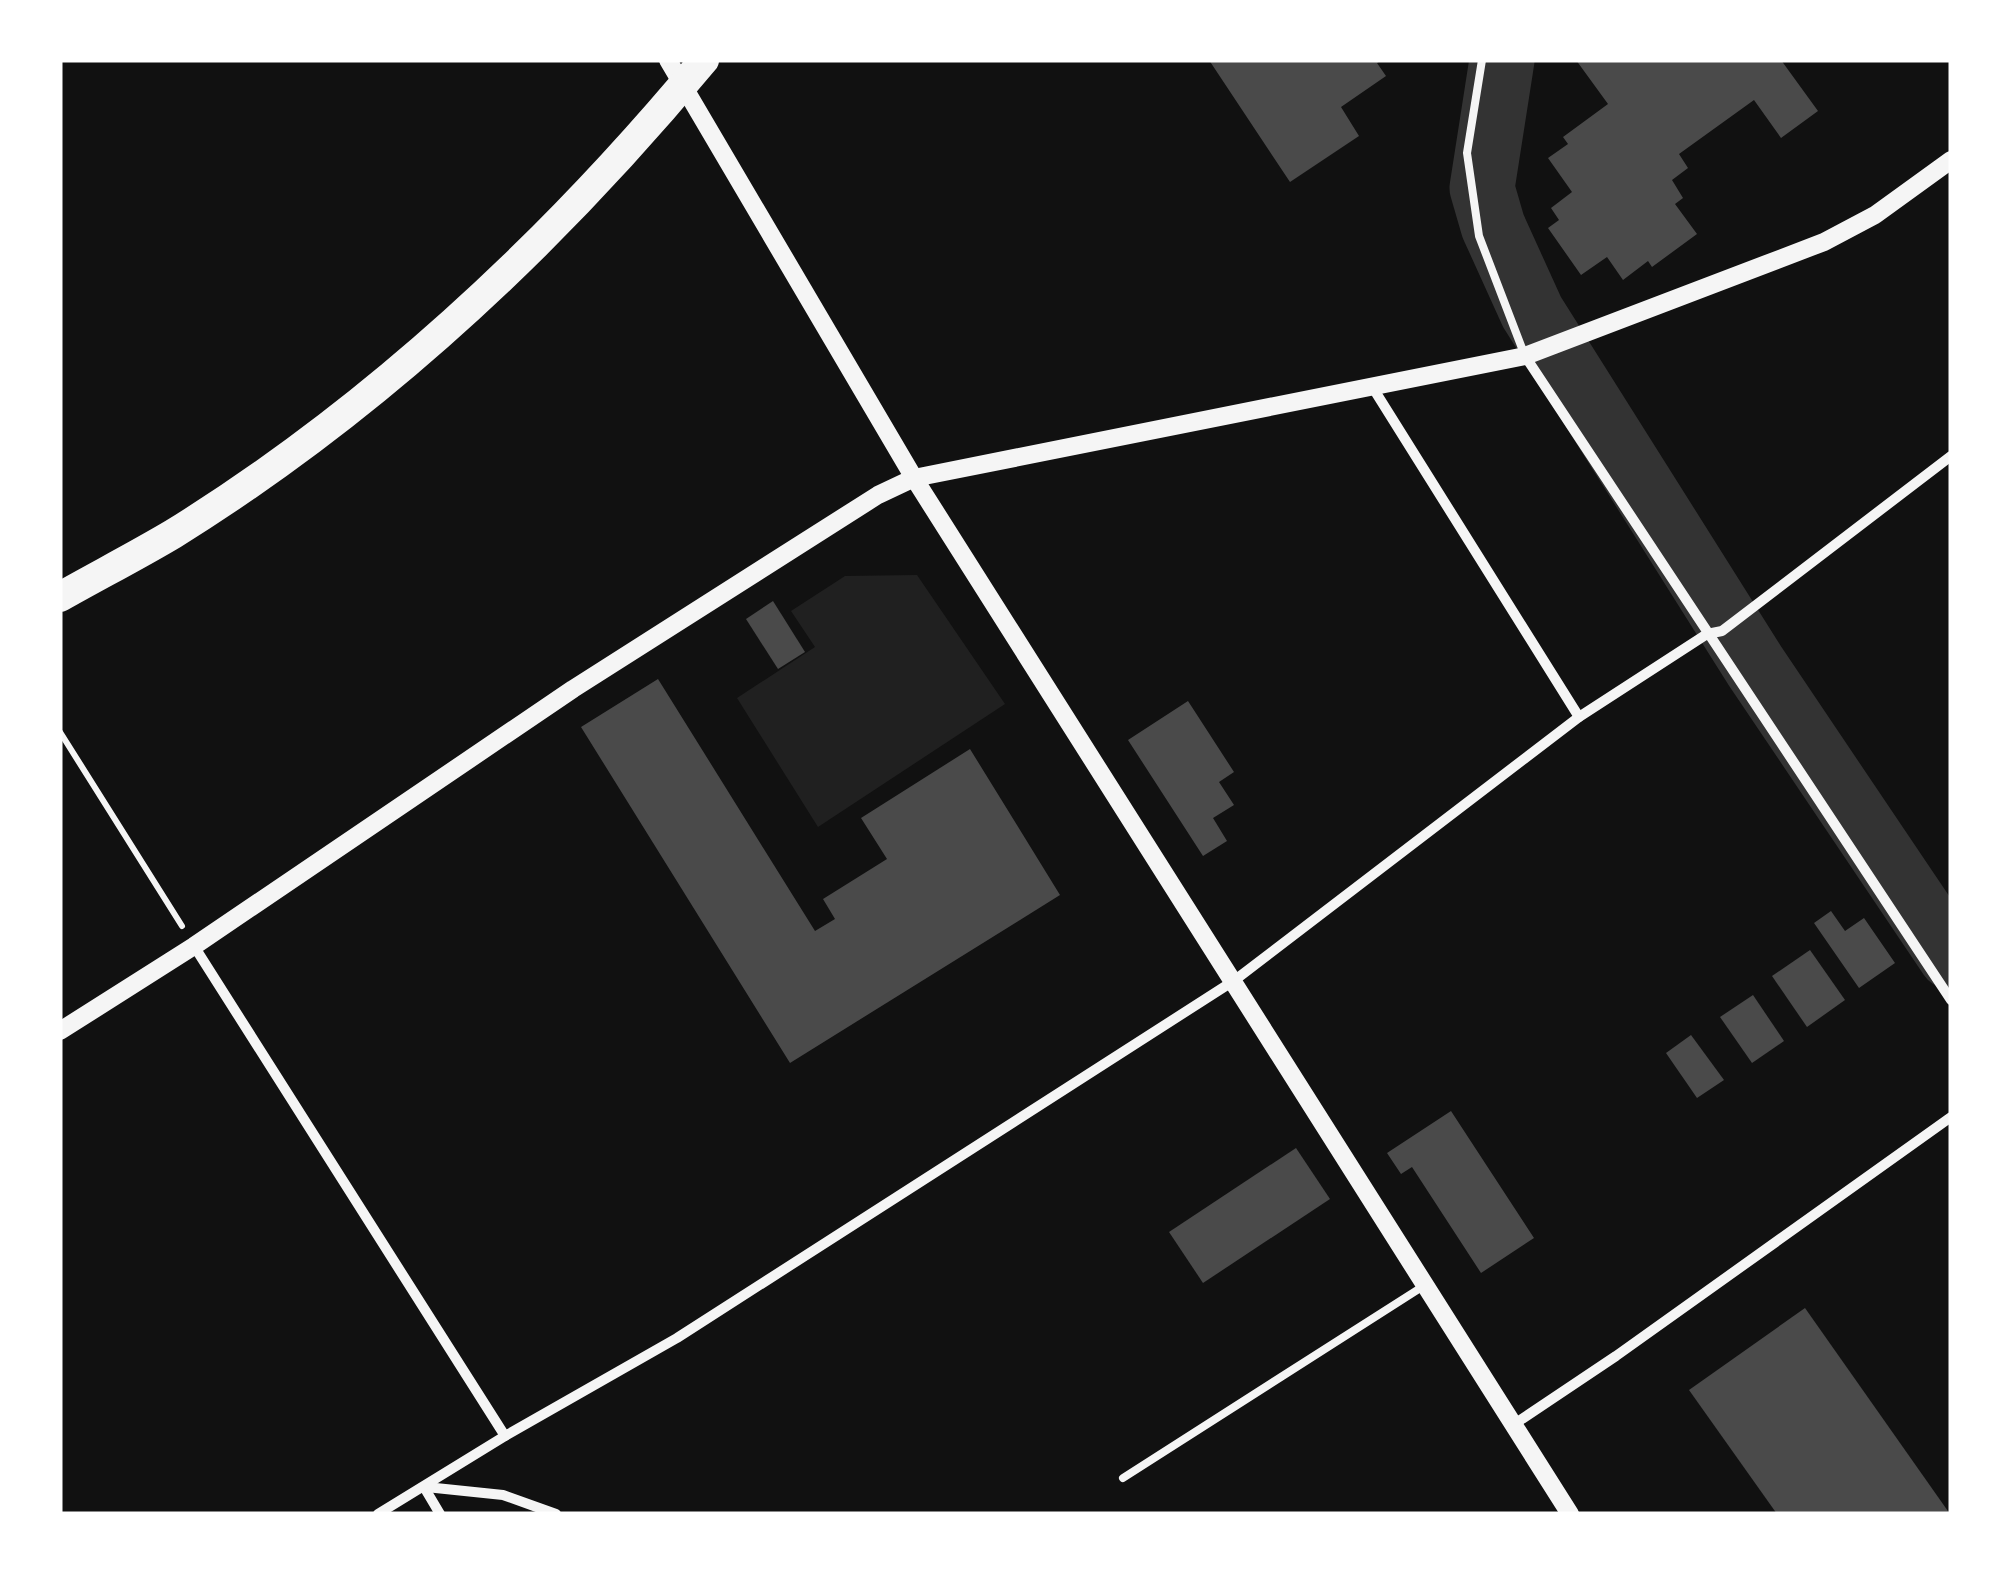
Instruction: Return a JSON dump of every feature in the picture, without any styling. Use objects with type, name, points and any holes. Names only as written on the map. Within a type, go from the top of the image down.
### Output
[{"type":"highway","points":[[60,596],[173,534],[306,443],[417,354],[531,252],[634,144],[704,60]]},
{"type":"street","points":[[668,60],[914,478],[1570,1514]]},
{"type":"street","points":[[60,1031],[194,946],[573,689],[878,494],[914,478],[1532,354],[1824,242],[1875,215],[1951,160]]},
{"type":"street","points":[[1532,354],[1706,634],[1951,1000]]},
{"type":"street","points":[[1373,388],[1578,717]]},
{"type":"street","points":[[378,1514],[677,1338],[1234,980],[1578,717],[1706,634],[1722,631],[1951,456]]},
{"type":"street","points":[[194,946],[505,1436]]},
{"type":"street","points":[[1512,1426],[1951,1117]]},
{"type":"street","points":[[424,1487],[440,1514]]},
{"type":"street","points":[[424,1487],[503,1496],[556,1514]]},
{"type":"lane","points":[[1482,60],[1466,154],[1479,236],[1532,354]]},
{"type":"lane","points":[[1123,1478],[1425,1285]]},
{"type":"path","points":[[60,732],[194,946]]},
{"type":"shaded area","points":[[917,575],[1005,704],[818,827],[737,698],[815,647],[791,611],[845,576]]},
{"type":"building","points":[[1209,60],[1382,60],[1377,63],[1386,76],[1341,107],[1359,136],[1290,182]]},
{"type":"building","points":[[1576,60],[1781,60],[1818,111],[1781,138],[1754,100],[1679,154],[1688,168],[1672,180],[1683,198],[1675,204],[1697,234],[1652,267],[1648,261],[1623,280],[1607,257],[1581,275],[1548,228],[1559,220],[1551,208],[1572,192],[1548,158],[1568,144],[1563,137],[1608,104]]},
{"type":"building","points":[[773,601],[805,652],[778,669],[746,619]]},
{"type":"building","points":[[658,679],[815,931],[835,919],[823,899],[887,859],[861,818],[970,749],[1060,895],[790,1063],[581,727]]},
{"type":"building","points":[[1188,701],[1234,772],[1219,782],[1234,805],[1213,818],[1227,841],[1203,856],[1128,740]]},
{"type":"building","points":[[1831,911],[1845,931],[1864,918],[1895,963],[1859,988],[1814,923]]},
{"type":"building","points":[[1810,950],[1845,1000],[1807,1027],[1772,976]]},
{"type":"building","points":[[1753,995],[1784,1041],[1752,1063],[1720,1017]]},
{"type":"building","points":[[1691,1035],[1724,1080],[1697,1098],[1666,1053]]},
{"type":"building","points":[[1451,1111],[1534,1238],[1481,1273],[1412,1167],[1401,1174],[1387,1153]]},
{"type":"building","points":[[1296,1148],[1330,1199],[1203,1283],[1169,1232]]},
{"type":"building","points":[[1805,1308],[1950,1514],[1777,1514],[1689,1390]]},
{"type":"waterway","points":[[1502,60],[1482,188],[1493,226],[1532,312],[1755,666],[1951,957]]}]
